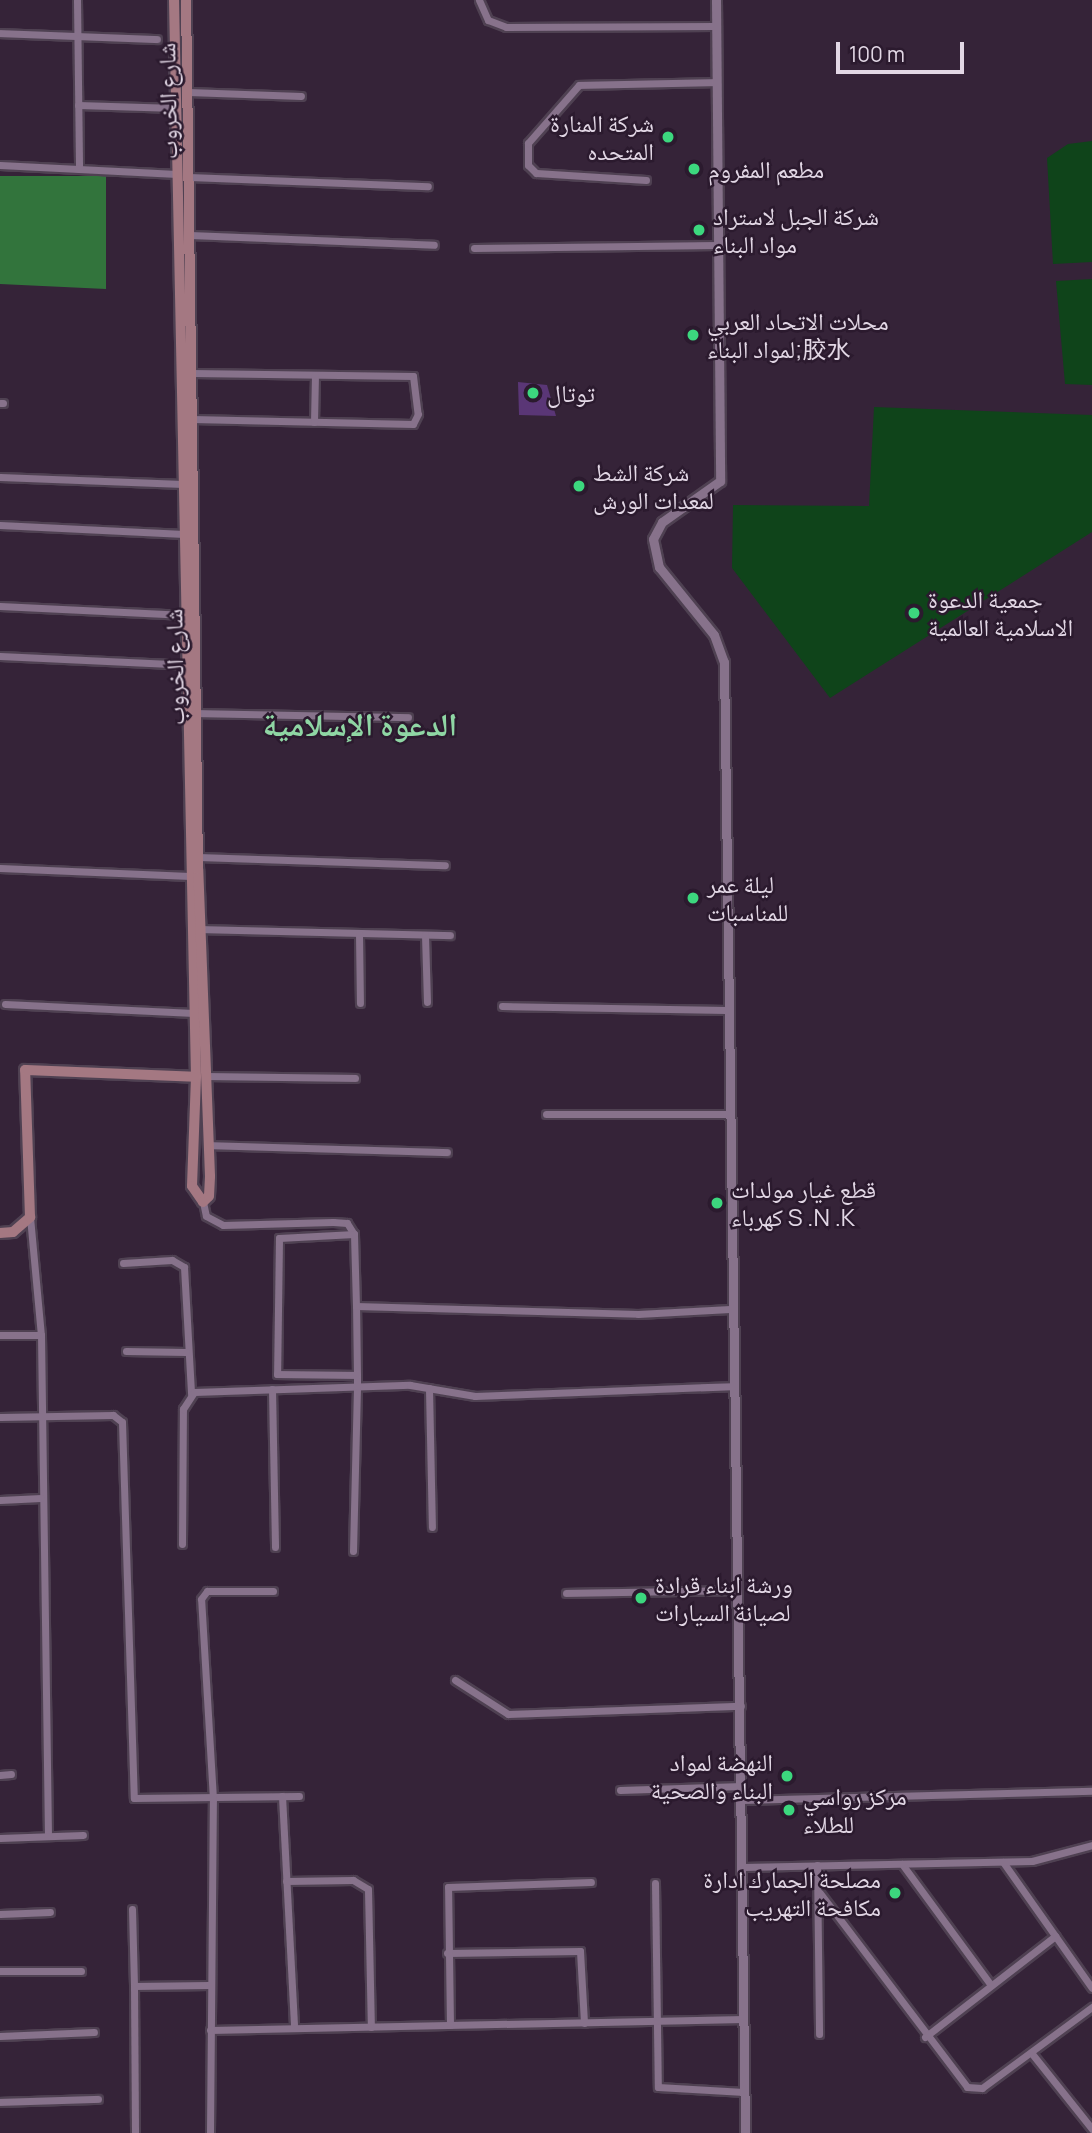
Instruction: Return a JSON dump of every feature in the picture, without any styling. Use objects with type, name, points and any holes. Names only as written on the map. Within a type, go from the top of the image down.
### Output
[{"type":"main road","name":"شارع الخروب","points":[[174,0],[176,108],[183,175],[190,236],[192,419],[191,664],[190,876],[194,1013],[202,1077],[210,1190],[203,1202],[192,1186],[202,1077],[196,713],[191,664],[186,615],[183,484],[183,175],[188,92],[186,0]]},
{"type":"main road","points":[[0,1233],[13,1232],[30,1217],[25,1070],[202,1077]]},
{"type":"street","points":[[77,0],[79,169]]},
{"type":"street","points":[[479,0],[488,20],[506,27],[716,26]]},
{"type":"street","points":[[716,0],[720,481],[662,522],[653,539],[659,567],[722,648],[730,1310],[741,1706],[745,2133]]},
{"type":"street","points":[[0,33],[157,39]]},
{"type":"street","points":[[646,180],[536,173],[528,165],[528,143],[579,85],[717,82]]},
{"type":"street","points":[[188,92],[301,96]]},
{"type":"street","points":[[78,105],[176,108]]},
{"type":"street","points":[[0,165],[428,186]]},
{"type":"street","points":[[190,236],[434,245]]},
{"type":"street","points":[[474,248],[718,245]]},
{"type":"street","points":[[191,373],[413,376],[418,420],[314,422],[192,419]]},
{"type":"street","points":[[314,422],[315,375]]},
{"type":"street","points":[[0,477],[183,484]]},
{"type":"street","points":[[0,525],[184,534]]},
{"type":"street","points":[[0,606],[186,615]]},
{"type":"street","points":[[0,656],[191,664]]},
{"type":"street","points":[[196,713],[408,717]]},
{"type":"street","points":[[198,857],[445,865]]},
{"type":"street","points":[[0,868],[190,876]]},
{"type":"street","points":[[201,929],[450,935]]},
{"type":"street","points":[[359,934],[360,1003]]},
{"type":"street","points":[[425,935],[427,1002]]},
{"type":"street","points":[[5,1004],[194,1013]]},
{"type":"street","points":[[502,1006],[726,1010]]},
{"type":"street","points":[[202,1077],[355,1079]]},
{"type":"street","points":[[546,1114],[728,1114]]},
{"type":"street","points":[[208,1145],[447,1152]]},
{"type":"street","points":[[203,1202],[206,1216],[223,1225],[333,1222],[347,1223],[354,1234],[357,1386],[354,1551]]},
{"type":"street","points":[[30,1217],[41,1335],[41,1498],[48,1836]]},
{"type":"street","points":[[354,1234],[276,1241],[274,1367],[287,1378],[356,1375]]},
{"type":"street","points":[[123,1263],[172,1261],[184,1267],[186,1352],[191,1394],[183,1409],[181,1544]]},
{"type":"street","points":[[356,1306],[638,1314],[730,1310]]},
{"type":"street","points":[[0,1335],[41,1335]]},
{"type":"street","points":[[126,1350],[186,1352]]},
{"type":"street","points":[[191,1394],[357,1386],[429,1388],[475,1396],[732,1386]]},
{"type":"street","points":[[429,1388],[432,1527]]},
{"type":"street","points":[[272,1389],[275,1547]]},
{"type":"street","points":[[0,1417],[113,1415],[123,1426],[131,1795],[145,1802],[299,1796]]},
{"type":"street","points":[[0,1500],[41,1498]]},
{"type":"street","points":[[566,1593],[738,1590]]},
{"type":"street","points":[[210,2133],[209,1984],[213,1799],[201,1595],[273,1591]]},
{"type":"street","points":[[455,1680],[508,1714],[741,1706]]},
{"type":"street","points":[[0,1774],[11,1774]]},
{"type":"street","points":[[620,1790],[742,1786]]},
{"type":"street","points":[[742,1800],[1092,1791]]},
{"type":"street","points":[[282,1796],[294,2028]]},
{"type":"street","points":[[0,1838],[83,1835]]},
{"type":"street","points":[[743,1867],[1045,1860],[1092,1845]]},
{"type":"street","points":[[1003,1862],[1092,1988]]},
{"type":"street","points":[[902,1864],[991,1985]]},
{"type":"street","points":[[817,1865],[820,1893],[819,2034]]},
{"type":"street","points":[[286,1881],[353,1880],[368,1889],[371,2027]]},
{"type":"street","points":[[450,2025],[445,1895],[451,1885],[591,1882]]},
{"type":"street","points":[[655,1883],[659,2021],[655,2078],[660,2090],[744,2092]]},
{"type":"street","points":[[820,1893],[961,2084],[974,2090],[1032,2055],[1092,2007]]},
{"type":"street","points":[[132,1909],[135,2133]]},
{"type":"street","points":[[0,1914],[50,1912]]},
{"type":"street","points":[[925,2037],[1055,1936]]},
{"type":"street","points":[[447,1953],[580,1951],[584,2023]]},
{"type":"street","points":[[0,1971],[81,1971]]},
{"type":"street","points":[[134,1986],[209,1984]]},
{"type":"street","points":[[210,2030],[744,2019]]},
{"type":"street","points":[[0,2036],[94,2032]]},
{"type":"street","points":[[1032,2055],[1092,2129]]},
{"type":"street","points":[[0,2102],[98,2099]]},
{"type":"green space","points":[[1092,141],[1092,262],[1053,264],[1047,158],[1068,144]]},
{"type":"green space","points":[[0,176],[106,176],[106,289],[0,284]]},
{"type":"green space","points":[[1092,279],[1092,385],[1065,384],[1056,281]]},
{"type":"green space","points":[[874,407],[1092,415],[1092,532],[830,698],[732,568],[733,505],[869,506]]},
{"type":"building","name":"توتال","points":[[518,382],[547,385],[556,416],[519,415]]},
{"type":"place","name":"شركة المنارة المتحده","points":[[668,137]]},
{"type":"place","name":"مطعم المفروم","points":[[694,169]]},
{"type":"place","name":"شركة الجبل لاستراد مواد البناء","points":[[699,230]]},
{"type":"place","name":"محلات الاتحاد العربي لمواد البناء;胶水","points":[[693,335]]},
{"type":"place","name":"توتال","points":[[533,393]]},
{"type":"place","name":"شركة الشط لمعدات الورش","points":[[579,486]]},
{"type":"place","name":"جمعية الدعوة الاسلامية العالمية","points":[[914,613]]},
{"type":"place","name":"ليلة عمر للمناسبات","points":[[693,898]]},
{"type":"place","name":"قطع غيار مولدات كهرباء S .N .K","points":[[717,1203]]},
{"type":"place","name":"ورشة ابناء قرادة لصيانة السيارات","points":[[641,1598]]},
{"type":"place","name":"النهضة لمواد البناء والصحية","points":[[787,1776]]},
{"type":"place","name":"مركز رواسي للطلاء","points":[[789,1810]]},
{"type":"place","name":"مصلحة الجمارك ادارة مكافحة التهريب","points":[[895,1893]]},
{"type":"district","name":"الدعوة الإسلامية","points":[[360,724]]}]
